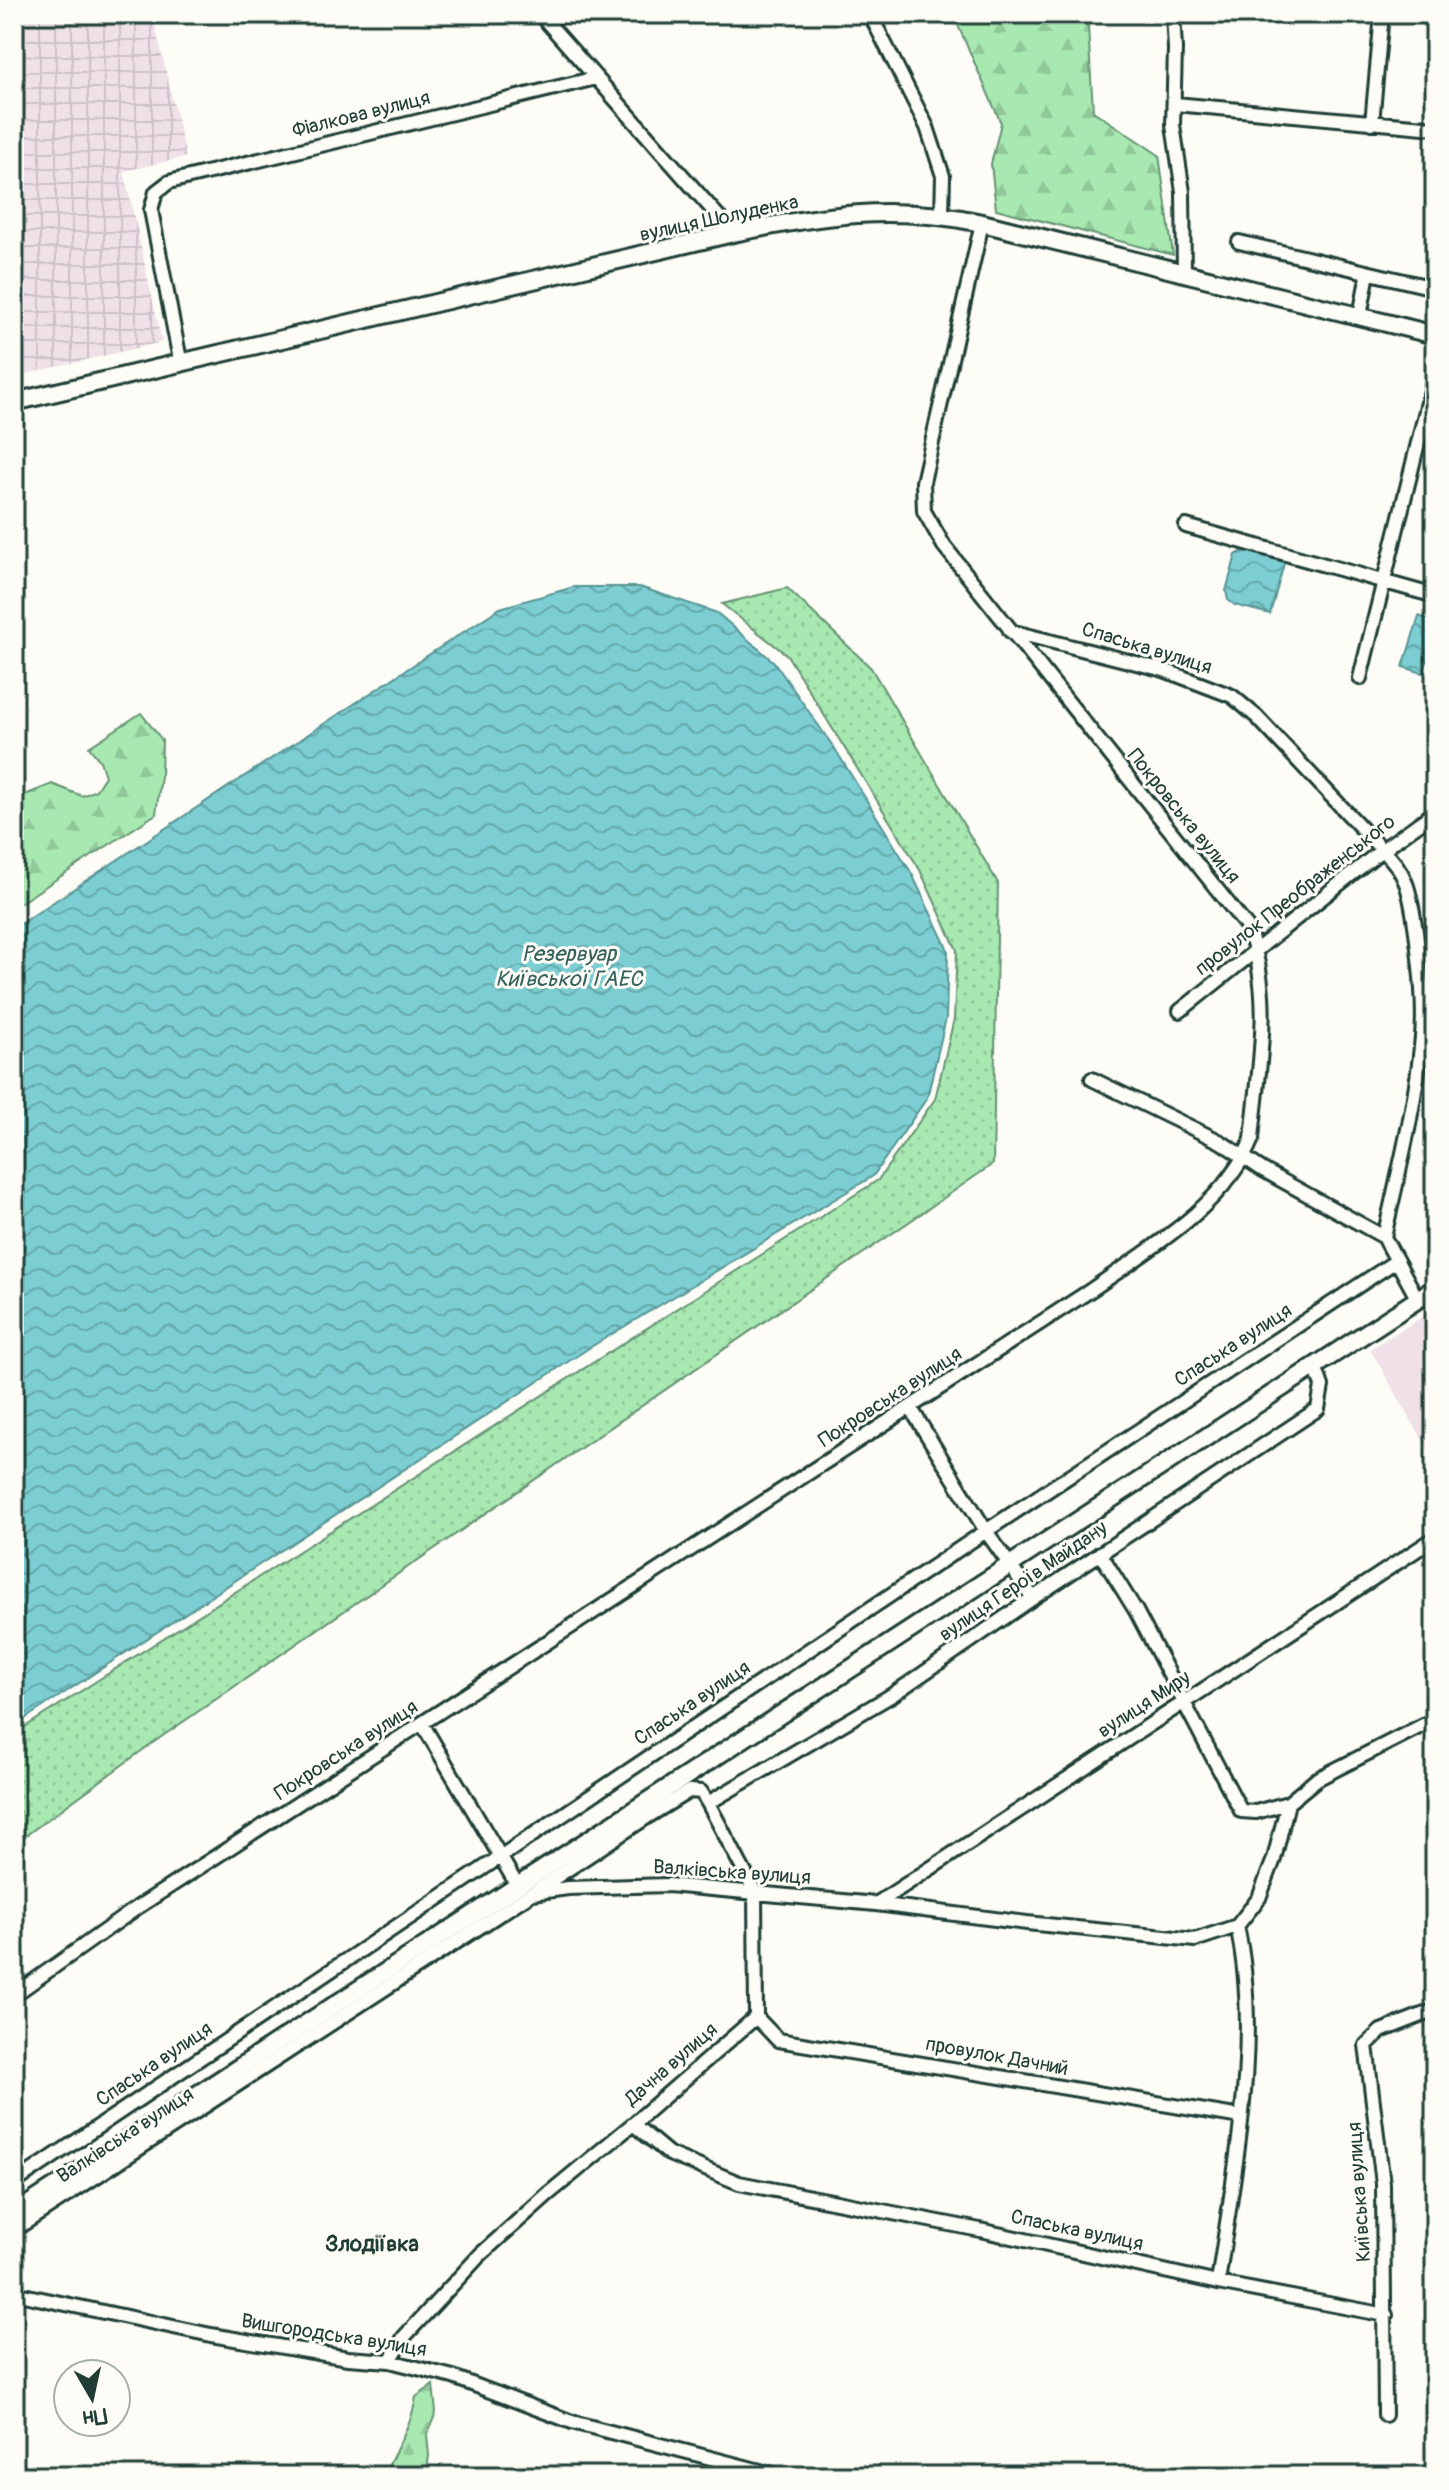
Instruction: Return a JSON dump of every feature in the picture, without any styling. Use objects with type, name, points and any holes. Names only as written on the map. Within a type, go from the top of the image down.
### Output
[{"type":"street","points":[[540,14],[733,233]]},
{"type":"street","points":[[870,14],[927,127],[943,176],[942,214]]},
{"type":"street","points":[[1173,14],[1174,142],[1183,192],[1184,272]]},
{"type":"street","points":[[1372,123],[1382,14]]},
{"type":"street","name":"Фіалкова вулиця","points":[[181,365],[151,210],[156,192],[169,182],[596,78]]},
{"type":"street","points":[[1175,104],[1435,128]]},
{"type":"street","name":"вулиця Шолуденка","points":[[14,402],[733,233],[854,213],[942,214],[1435,335]]},
{"type":"street","name":"Покровська вулиця","points":[[14,1995],[138,1907],[1091,1290],[1157,1244],[1228,1183],[1245,1156],[1252,1139],[1264,998],[1257,951],[1247,927],[1010,631],[937,535],[924,511],[923,482],[982,223]]},
{"type":"street","points":[[1239,242],[1434,288]]},
{"type":"street","points":[[1360,316],[1368,273]]},
{"type":"street","points":[[1360,678],[1435,374]]},
{"type":"street","points":[[1186,526],[1435,596]]},
{"type":"street","name":"Спаська вулиця","points":[[1010,631],[1164,670],[1232,696],[1257,717],[1395,861],[1410,887],[1420,965],[1422,1035],[1407,1131],[1384,1237]]},
{"type":"street","name":"провулок Преображенського","points":[[1180,1011],[1382,850],[1435,812]]},
{"type":"street","points":[[1092,1079],[1221,1142],[1263,1170],[1384,1237],[1418,1300]]},
{"type":"street","name":"Спаська вулиця","points":[[14,2183],[986,1531],[1396,1261]]},
{"type":"street","points":[[14,2214],[57,2194],[322,2022],[1435,1288]]},
{"type":"street","name":"вулиця Героїв Майдану","points":[[708,1803],[892,1695],[1318,1409],[1322,1386],[1315,1366]]},
{"type":"street","points":[[910,1407],[986,1531],[1033,1598]]},
{"type":"street","name":"вулиця Миру","points":[[876,1904],[1435,1538]]},
{"type":"street","points":[[1100,1553],[1136,1611],[1241,1811],[1256,1812],[1288,1803],[1317,1779],[1435,1719]]},
{"type":"street","points":[[423,1725],[499,1856],[525,1889]]},
{"type":"street","points":[[644,1811],[689,1791],[701,1792],[708,1803],[755,1892],[756,2017]]},
{"type":"street","points":[[1218,2283],[1245,2073],[1246,1996],[1244,1960],[1237,1926],[1259,1898],[1274,1859],[1288,1803]]},
{"type":"street","name":"Валківська вулиця","points":[[525,1889],[668,1885],[876,1904],[1195,1940],[1237,1926]]},
{"type":"street","name":"Київська вулиця","points":[[1385,2415],[1383,2184],[1366,2045],[1381,2031],[1435,2010]]},
{"type":"street","name":"провулок Дачний","points":[[756,2017],[778,2040],[1241,2117]]},
{"type":"street","name":"Дачна вулиця","points":[[390,2361],[404,2337],[480,2255],[756,2017]]},
{"type":"street","name":"Спаська вулиця","points":[[633,2124],[669,2154],[739,2183],[1386,2315]]},
{"type":"street","name":"Валківська вулиця","points":[[14,2230],[57,2194]]},
{"type":"street","name":"Вишгородська вулиця","points":[[14,2293],[211,2335],[348,2358],[390,2361],[453,2377],[572,2422],[780,2476]]},
{"type":"shaded area","points":[[14,14],[184,14],[154,21],[186,157],[124,171],[162,342],[14,377]]},
{"type":"shaded area","points":[[1435,1309],[1435,1461],[1370,1349]]},
{"type":"green space","points":[[953,14],[1069,14],[1088,26],[1093,111],[1159,155],[1173,255],[996,209],[991,164],[1001,123]]},
{"type":"green space","points":[[787,588],[871,668],[998,883],[993,1164],[151,1744],[14,1844],[14,1734],[878,1180],[935,1099],[954,1019],[957,950],[920,870],[787,655],[722,604]]},
{"type":"green space","points":[[141,713],[162,740],[156,814],[14,907],[14,820],[20,797],[52,784],[82,796],[96,790],[105,776],[100,761],[89,747]]},
{"type":"green space","points":[[433,2385],[436,2412],[427,2435],[429,2456],[426,2476],[384,2476],[407,2427],[416,2397]]},
{"type":"water","points":[[1246,549],[1285,560],[1270,614],[1235,605],[1228,600],[1226,591],[1236,555]]},
{"type":"water","name":"Резервуар Київської ГАЕС","points":[[574,587],[640,587],[717,613],[774,662],[835,749],[912,874],[948,950],[946,1018],[927,1098],[873,1176],[589,1348],[14,1726],[14,928],[500,608]]},
{"type":"water","points":[[1419,616],[1435,622],[1435,639],[1423,673],[1403,667]]},
{"type":"district","name":"Злодіївка","points":[[372,2244]]}]
